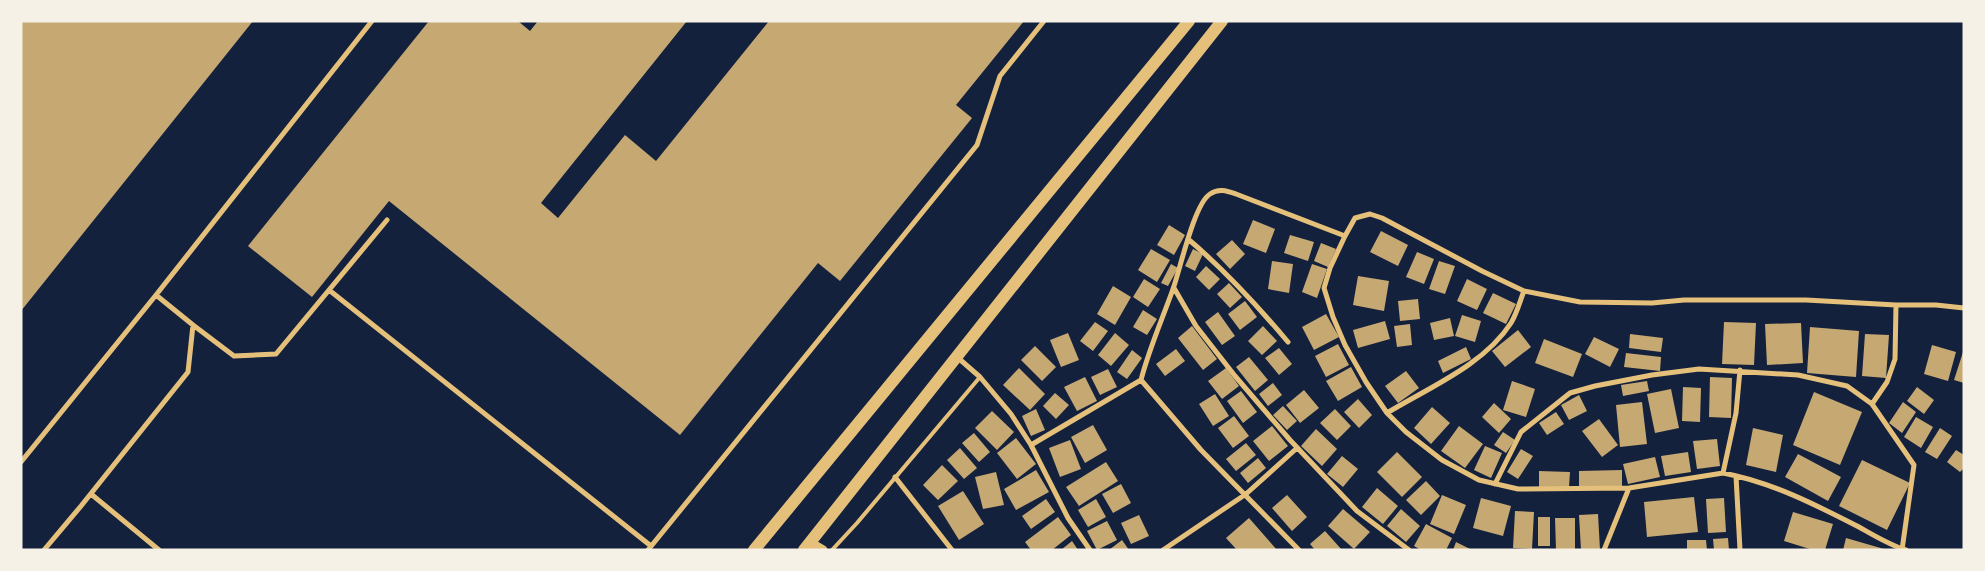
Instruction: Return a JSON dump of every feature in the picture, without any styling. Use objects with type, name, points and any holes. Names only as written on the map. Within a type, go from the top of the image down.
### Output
[{"type":"highway","points":[[754,550],[1189,21]]},
{"type":"highway","points":[[807,546],[1222,21]]},
{"type":"street","points":[[21,462],[156,295],[372,21]]},
{"type":"street","points":[[329,290],[650,548],[977,144],[1000,76],[1044,21]]},
{"type":"street","points":[[1031,445],[1141,380],[1147,356],[1174,288],[1188,239],[1202,201],[1209,194],[1219,190],[1236,194],[1344,236]]},
{"type":"street","points":[[1495,484],[1521,432],[1570,394],[1595,386],[1652,375],[1699,369],[1798,375],[1847,386],[1872,404],[1914,465],[1903,549],[1807,501],[1767,485],[1723,473],[1629,488],[1518,490],[1479,480],[1442,460],[1406,432],[1386,413],[1345,345],[1333,317],[1324,288],[1330,268],[1344,236],[1355,218],[1370,214],[1382,218],[1482,271],[1524,290],[1580,302],[1652,303],[1684,300],[1798,300],[1936,305],[1964,308]]},
{"type":"street","points":[[156,295],[234,356],[276,354],[387,220]]},
{"type":"street","points":[[1188,239],[1219,265],[1250,297],[1288,342]]},
{"type":"street","points":[[1174,288],[1196,326],[1235,376],[1297,448],[1358,510],[1409,550]]},
{"type":"street","points":[[1386,413],[1472,363],[1493,345],[1512,322],[1524,290]]},
{"type":"street","points":[[1872,404],[1887,382],[1895,360],[1896,305]]},
{"type":"street","points":[[44,550],[188,372],[193,325]]},
{"type":"street","points":[[957,357],[980,377],[1011,414],[1031,445],[1068,518],[1090,550]]},
{"type":"street","points":[[1723,473],[1736,413],[1740,370]]},
{"type":"street","points":[[1141,380],[1182,428],[1299,550]]},
{"type":"street","points":[[1163,550],[1246,494],[1297,448]]},
{"type":"street","points":[[1736,476],[1740,550]]},
{"type":"street","points":[[895,477],[952,550]]},
{"type":"street","points":[[1604,550],[1629,488]]},
{"type":"street","points":[[91,494],[159,550]]},
{"type":"street","points":[[807,546],[823,550]]},
{"type":"lane","points":[[832,550],[980,377]]},
{"type":"building","points":[[21,21],[253,21],[21,311]]},
{"type":"building","points":[[429,21],[518,21],[530,31],[538,21],[687,21],[541,203],[558,218],[625,135],[656,161],[769,21],[1024,21],[956,105],[972,118],[840,281],[818,263],[680,435],[389,201],[312,297],[248,246]]},
{"type":"building","points":[[1253,220],[1275,229],[1266,253],[1243,244]]},
{"type":"building","points":[[1169,225],[1185,235],[1174,255],[1157,245]]},
{"type":"building","points":[[1381,231],[1408,245],[1398,266],[1370,252]]},
{"type":"building","points":[[1290,235],[1314,242],[1308,261],[1284,253]]},
{"type":"building","points":[[1232,240],[1245,254],[1230,269],[1216,254]]},
{"type":"building","points":[[1321,243],[1336,249],[1328,267],[1314,261]]},
{"type":"building","points":[[1151,249],[1170,260],[1157,282],[1138,270]]},
{"type":"building","points":[[1193,249],[1203,254],[1195,271],[1185,266]]},
{"type":"building","points":[[1417,252],[1434,259],[1424,284],[1406,277]]},
{"type":"building","points":[[1272,261],[1293,264],[1289,293],[1268,289]]},
{"type":"building","points":[[1439,261],[1455,266],[1445,294],[1429,289]]},
{"type":"building","points":[[1171,264],[1178,268],[1168,286],[1161,283]]},
{"type":"building","points":[[1312,264],[1327,269],[1317,298],[1302,292]]},
{"type":"building","points":[[1206,266],[1220,279],[1209,290],[1196,277]]},
{"type":"building","points":[[1358,276],[1389,281],[1384,311],[1353,305]]},
{"type":"building","points":[[1144,279],[1160,289],[1148,307],[1133,297]]},
{"type":"building","points":[[1467,279],[1487,289],[1477,310],[1457,301]]},
{"type":"building","points":[[1229,283],[1242,297],[1230,308],[1217,294]]},
{"type":"building","points":[[1113,286],[1131,297],[1115,325],[1097,314]]},
{"type":"building","points":[[1493,293],[1516,304],[1506,324],[1483,313]]},
{"type":"building","points":[[1418,299],[1420,319],[1400,321],[1398,301]]},
{"type":"building","points":[[1245,301],[1257,317],[1240,330],[1228,314]]},
{"type":"building","points":[[1143,310],[1157,319],[1147,335],[1133,327]]},
{"type":"building","points":[[1218,312],[1235,336],[1222,345],[1205,322]]},
{"type":"building","points":[[1326,314],[1339,337],[1314,350],[1302,327]]},
{"type":"building","points":[[1462,315],[1481,321],[1475,342],[1455,336]]},
{"type":"building","points":[[1450,318],[1454,336],[1434,340],[1430,323]]},
{"type":"building","points":[[1385,321],[1390,339],[1358,348],[1353,330]]},
{"type":"building","points":[[1095,322],[1108,331],[1093,351],[1080,341]]},
{"type":"building","points":[[1724,322],[1756,323],[1754,365],[1722,364]]},
{"type":"building","points":[[1801,323],[1803,363],[1767,365],[1765,324]]},
{"type":"building","points":[[1410,324],[1412,345],[1397,347],[1394,326]]},
{"type":"building","points":[[1192,326],[1217,359],[1203,370],[1178,338]]},
{"type":"building","points":[[1263,326],[1277,341],[1262,355],[1248,341]]},
{"type":"building","points":[[1810,327],[1859,331],[1856,377],[1807,373]]},
{"type":"building","points":[[1518,330],[1531,347],[1505,367],[1492,351]]},
{"type":"building","points":[[1068,333],[1079,360],[1061,367],[1050,340]]},
{"type":"building","points":[[1115,333],[1129,345],[1111,366],[1098,355]]},
{"type":"building","points":[[1630,334],[1663,338],[1661,352],[1629,348]]},
{"type":"building","points":[[1865,334],[1889,335],[1886,378],[1862,376]]},
{"type":"building","points":[[1594,337],[1619,349],[1610,367],[1585,354]]},
{"type":"building","points":[[1544,339],[1582,354],[1573,377],[1535,363]]},
{"type":"building","points":[[1338,344],[1349,365],[1326,377],[1315,356]]},
{"type":"building","points":[[1932,345],[1956,352],[1948,381],[1924,374]]},
{"type":"building","points":[[1035,346],[1056,367],[1042,381],[1021,360]]},
{"type":"building","points":[[1466,347],[1471,359],[1443,373],[1438,361]]},
{"type":"building","points":[[1279,348],[1292,364],[1279,375],[1265,358]]},
{"type":"building","points":[[1176,349],[1185,361],[1165,376],[1156,364]]},
{"type":"building","points":[[1964,349],[1964,383],[1954,380]]},
{"type":"building","points":[[1132,350],[1142,358],[1127,379],[1117,372]]},
{"type":"building","points":[[1626,353],[1661,357],[1660,371],[1624,367]]},
{"type":"building","points":[[1249,357],[1268,380],[1255,391],[1236,367]]},
{"type":"building","points":[[1351,367],[1362,387],[1338,401],[1326,381]]},
{"type":"building","points":[[1019,368],[1045,394],[1030,410],[1003,385]]},
{"type":"building","points":[[1226,368],[1239,386],[1222,399],[1208,381]]},
{"type":"building","points":[[1108,369],[1117,387],[1100,395],[1091,377]]},
{"type":"building","points":[[1406,371],[1419,388],[1398,403],[1385,386]]},
{"type":"building","points":[[1085,377],[1097,401],[1077,411],[1064,387]]},
{"type":"building","points":[[1710,377],[1732,378],[1731,418],[1709,417]]},
{"type":"building","points":[[1512,381],[1535,389],[1526,417],[1503,410]]},
{"type":"building","points":[[1647,381],[1649,391],[1623,396],[1621,385]]},
{"type":"building","points":[[1273,383],[1282,395],[1268,406],[1259,394]]},
{"type":"building","points":[[1683,387],[1701,388],[1700,422],[1682,421]]},
{"type":"building","points":[[1917,387],[1934,400],[1924,414],[1907,401]]},
{"type":"building","points":[[1671,389],[1679,428],[1655,433],[1647,394]]},
{"type":"building","points":[[1304,390],[1319,408],[1300,423],[1286,405]]},
{"type":"building","points":[[1241,391],[1257,412],[1243,423],[1227,401]]},
{"type":"building","points":[[1814,392],[1862,412],[1840,465],[1793,445]]},
{"type":"building","points":[[1055,393],[1069,405],[1056,419],[1043,406]]},
{"type":"building","points":[[1215,394],[1229,416],[1213,426],[1199,404]]},
{"type":"building","points":[[1579,395],[1587,411],[1569,420],[1561,405]]},
{"type":"building","points":[[1358,399],[1372,415],[1359,428],[1344,412]]},
{"type":"building","points":[[1642,402],[1647,444],[1620,447],[1616,405]]},
{"type":"building","points":[[1903,402],[1916,412],[1902,433],[1889,423]]},
{"type":"building","points":[[1494,403],[1511,419],[1499,433],[1482,417]]},
{"type":"building","points":[[1283,406],[1297,421],[1287,430],[1273,415]]},
{"type":"building","points":[[1432,407],[1450,423],[1431,444],[1414,428]]},
{"type":"building","points":[[1036,409],[1045,430],[1031,436],[1022,416]]},
{"type":"building","points":[[1335,409],[1351,426],[1337,440],[1320,423]]},
{"type":"building","points":[[992,411],[1014,432],[997,450],[975,428]]},
{"type":"building","points":[[1556,412],[1564,424],[1547,435],[1539,423]]},
{"type":"building","points":[[1234,416],[1249,436],[1233,448],[1218,428]]},
{"type":"building","points":[[1916,417],[1933,427],[1921,448],[1904,437]]},
{"type":"building","points":[[1599,419],[1618,445],[1602,457],[1582,431]]},
{"type":"building","points":[[1093,425],[1107,450],[1085,463],[1071,437]]},
{"type":"building","points":[[1272,426],[1288,446],[1269,461],[1253,441]]},
{"type":"building","points":[[1459,426],[1483,444],[1465,468],[1441,451]]},
{"type":"building","points":[[1753,428],[1783,435],[1776,472],[1746,465]]},
{"type":"building","points":[[1940,428],[1952,436],[1937,459],[1925,452]]},
{"type":"building","points":[[1316,429],[1337,449],[1322,466],[1301,446]]},
{"type":"building","points":[[1503,432],[1515,440],[1506,453],[1494,445]]},
{"type":"building","points":[[974,433],[990,452],[979,462],[962,443]]},
{"type":"building","points":[[1016,438],[1036,464],[1017,479],[997,453]]},
{"type":"building","points":[[1717,439],[1720,466],[1697,469],[1693,441]]},
{"type":"building","points":[[1070,440],[1081,469],[1060,477],[1049,448]]},
{"type":"building","points":[[1246,443],[1256,455],[1236,471],[1226,459]]},
{"type":"building","points":[[1485,446],[1502,453],[1491,478],[1474,470]]},
{"type":"building","points":[[960,448],[977,468],[964,479],[947,460]]},
{"type":"building","points":[[1521,449],[1533,456],[1518,479],[1507,472]]},
{"type":"building","points":[[1956,450],[1964,455],[1964,468],[1960,472],[1947,462]]},
{"type":"building","points":[[1397,452],[1422,477],[1402,497],[1377,472]]},
{"type":"building","points":[[1688,452],[1691,472],[1665,476],[1661,456]]},
{"type":"building","points":[[1798,454],[1841,477],[1828,501],[1785,477]]},
{"type":"building","points":[[1342,456],[1358,469],[1343,487],[1327,474]]},
{"type":"building","points":[[1655,457],[1660,477],[1628,484],[1623,464]]},
{"type":"building","points":[[1258,458],[1266,468],[1248,483],[1240,473]]},
{"type":"building","points":[[1862,460],[1910,483],[1887,530],[1839,506]]},
{"type":"building","points":[[1106,462],[1118,481],[1079,506],[1066,487]]},
{"type":"building","points":[[942,465],[958,481],[938,500],[923,485]]},
{"type":"building","points":[[1036,470],[1049,492],[1016,510],[1004,489]]},
{"type":"building","points":[[1622,470],[1622,486],[1579,486],[1579,471]]},
{"type":"building","points":[[1539,471],[1570,472],[1569,487],[1539,487]]},
{"type":"building","points":[[996,472],[1004,505],[983,509],[975,477]]},
{"type":"building","points":[[1426,481],[1440,496],[1421,515],[1406,500]]},
{"type":"building","points":[[1121,484],[1131,503],[1113,513],[1102,494]]},
{"type":"building","points":[[1377,488],[1398,506],[1383,524],[1362,507]]},
{"type":"building","points":[[963,491],[984,524],[959,540],[938,506]]},
{"type":"building","points":[[1287,495],[1307,517],[1292,531],[1272,508]]},
{"type":"building","points":[[1442,495],[1466,505],[1454,534],[1430,524]]},
{"type":"building","points":[[1694,497],[1698,532],[1647,537],[1644,502]]},
{"type":"building","points":[[1481,498],[1511,506],[1503,536],[1473,528]]},
{"type":"building","points":[[1724,498],[1726,532],[1708,533],[1706,499]]},
{"type":"building","points":[[1046,499],[1055,512],[1031,529],[1022,516]]},
{"type":"building","points":[[1096,499],[1106,517],[1088,527],[1078,510]]},
{"type":"building","points":[[1343,509],[1370,532],[1354,549],[1328,526]]},
{"type":"building","points":[[1401,509],[1420,526],[1406,542],[1387,526]]},
{"type":"building","points":[[1515,511],[1534,512],[1532,549],[1513,548]]},
{"type":"building","points":[[1793,512],[1833,524],[1825,550],[1813,550],[1784,541]]},
{"type":"building","points":[[1598,514],[1600,550],[1581,550],[1579,515]]},
{"type":"building","points":[[1139,515],[1149,536],[1131,544],[1121,523]]},
{"type":"building","points":[[1058,517],[1071,535],[1052,550],[1031,550],[1025,542]]},
{"type":"building","points":[[1538,517],[1550,517],[1550,546],[1538,546]]},
{"type":"building","points":[[1249,518],[1277,550],[1237,550],[1226,538]]},
{"type":"building","points":[[1555,518],[1575,518],[1575,550],[1556,550]]},
{"type":"building","points":[[1107,521],[1117,540],[1097,550],[1087,531]]},
{"type":"building","points":[[1426,524],[1452,538],[1446,550],[1421,550],[1414,546]]},
{"type":"building","points":[[1325,531],[1342,550],[1315,550],[1310,544]]},
{"type":"building","points":[[1728,538],[1729,550],[1714,550],[1713,539]]},
{"type":"building","points":[[1846,538],[1884,549],[1884,550],[1843,550]]},
{"type":"building","points":[[1122,540],[1129,550],[1109,550]]},
{"type":"building","points":[[1687,540],[1706,540],[1707,550],[1687,550]]},
{"type":"building","points":[[1072,541],[1078,550],[1061,550]]},
{"type":"building","points":[[1456,542],[1472,550],[1453,550]]}]
